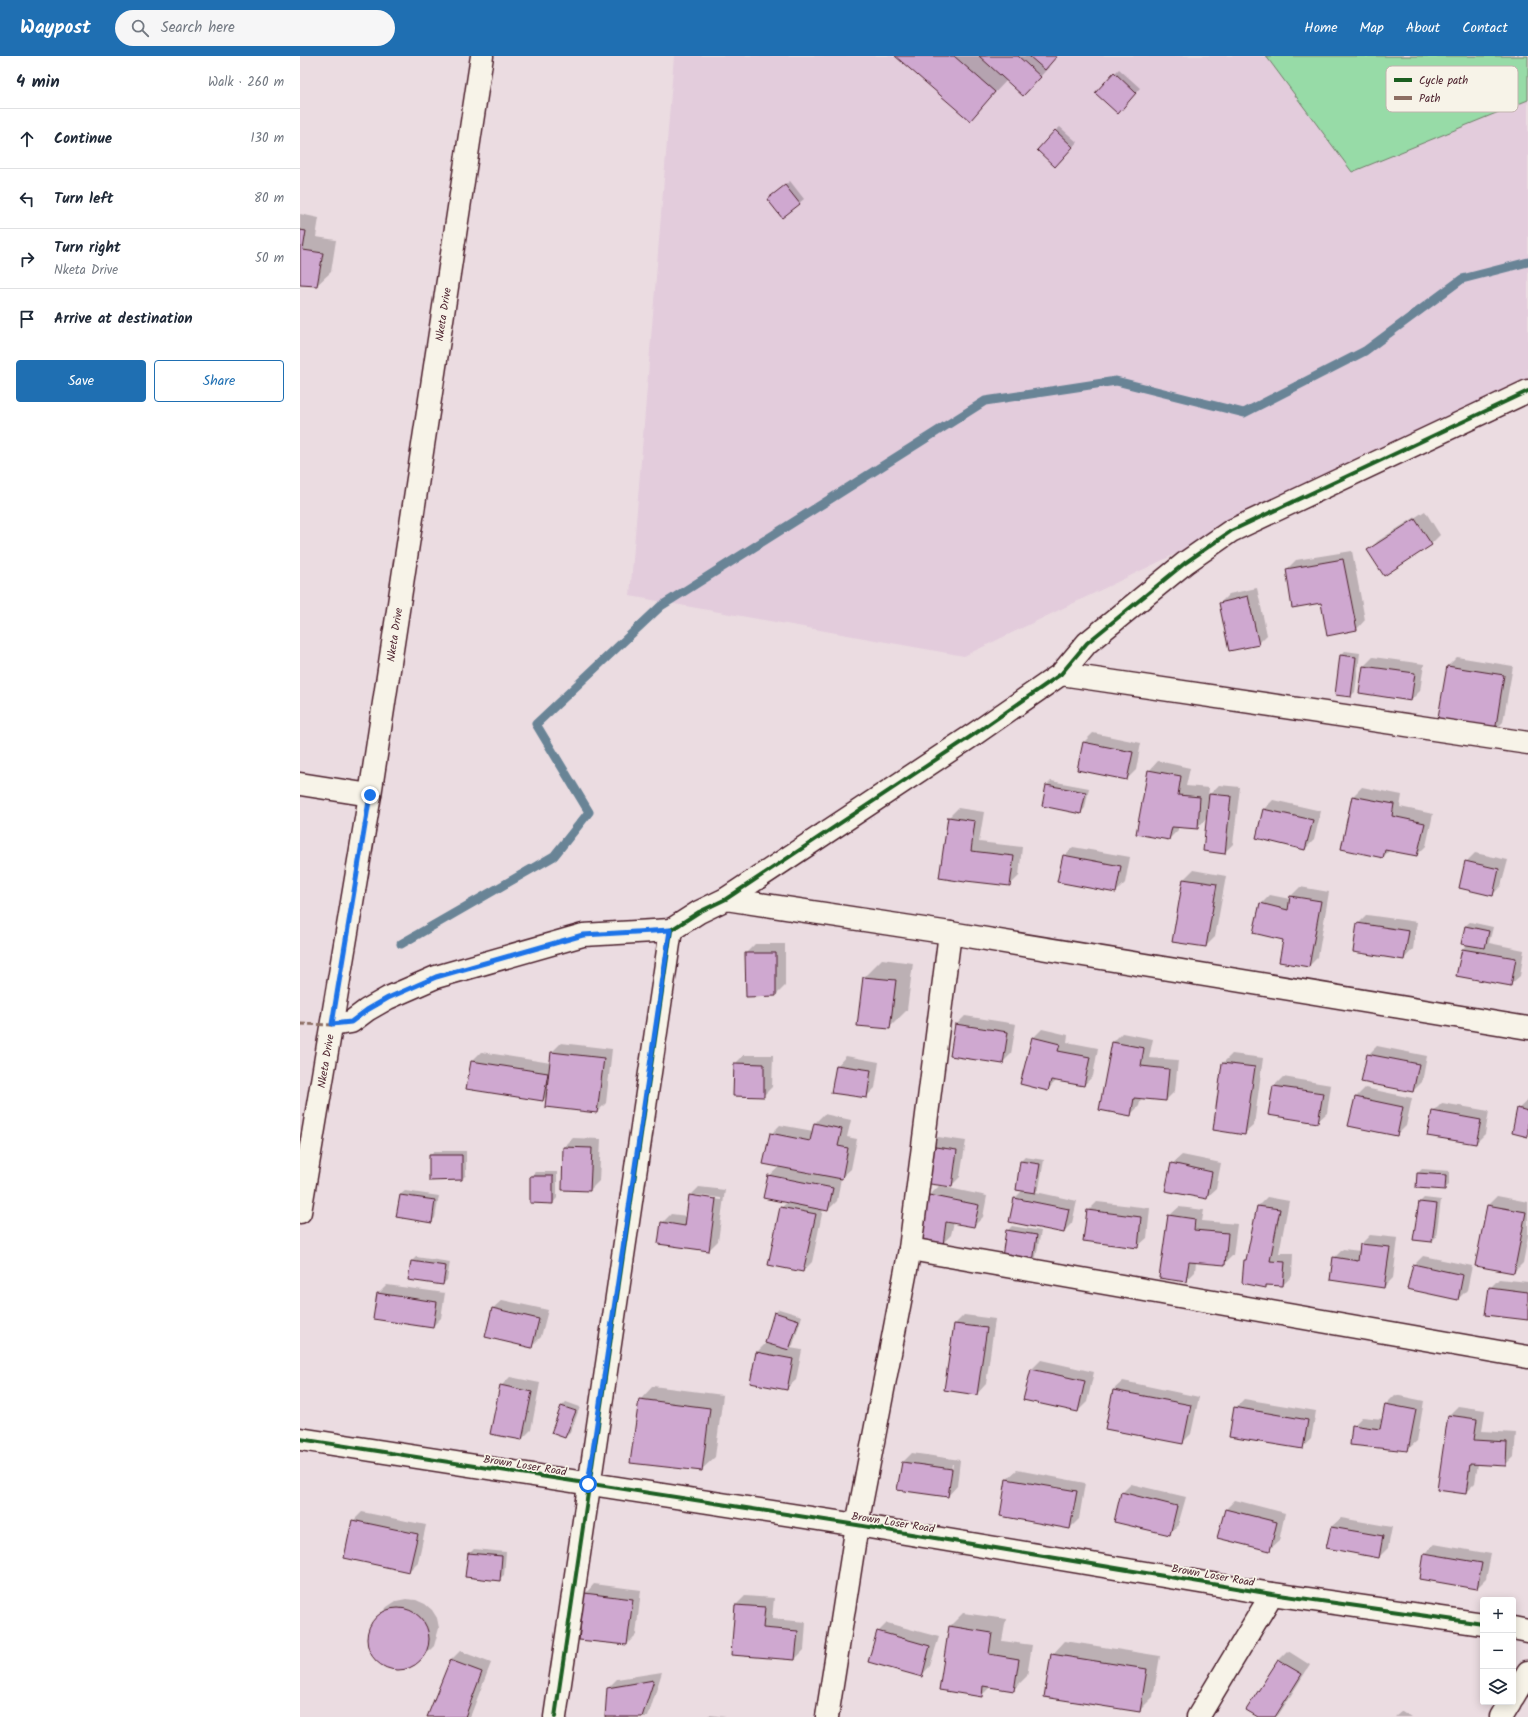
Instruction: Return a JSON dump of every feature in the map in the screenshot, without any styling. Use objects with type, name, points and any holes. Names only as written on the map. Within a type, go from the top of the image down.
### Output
[{"type":"street","name":"Nketa Drive","points":[[300,1212],[370,795],[482,56]]},
{"type":"street","points":[[332,1024],[351,1022],[367,1010],[388,998],[436,977],[583,935],[670,930],[699,912],[726,899],[976,733],[1061,674],[1087,643],[1184,563],[1231,530],[1528,390]]},
{"type":"street","points":[[1061,674],[1528,743]]},
{"type":"street","points":[[300,784],[370,795]]},
{"type":"street","points":[[726,899],[950,933],[1528,1028]]},
{"type":"street","points":[[555,1717],[670,930]]},
{"type":"street","points":[[827,1717],[858,1525],[910,1249],[950,933]]},
{"type":"street","points":[[910,1249],[1528,1357]]},
{"type":"street","name":"Brown Loser Road","points":[[300,1439],[858,1525],[1272,1594],[1480,1624]]},
{"type":"street","points":[[1198,1717],[1272,1594]]},
{"type":"street","points":[[1516,1629],[1528,1631]]},
{"type":"street","points":[[1516,1692],[1528,1672]]},
{"type":"street","points":[[1501,1717],[1508,1705]]},
{"type":"shaded area","points":[[674,56],[1528,56],[1528,384],[964,656],[630,596]]},
{"type":"green space","points":[[1266,56],[1528,56],[1528,100],[1518,104],[1518,66],[1386,66],[1386,112],[1499,112],[1352,172]]},
{"type":"building","points":[[895,56],[954,56],[995,92],[970,121]]},
{"type":"building","points":[[979,56],[1018,56],[1041,77],[1023,96]]},
{"type":"building","points":[[1029,56],[1057,56],[1045,70]]},
{"type":"building","points":[[1114,72],[1136,93],[1118,114],[1095,93]]},
{"type":"building","points":[[1055,130],[1073,147],[1055,167],[1037,150]]},
{"type":"building","points":[[785,185],[800,204],[782,218],[767,199]]},
{"type":"building","points":[[300,230],[306,231],[303,250],[323,253],[317,286],[300,285]]},
{"type":"building","points":[[1415,519],[1432,545],[1384,576],[1367,550]]},
{"type":"building","points":[[1343,559],[1357,630],[1327,636],[1321,603],[1292,608],[1286,569]]},
{"type":"building","points":[[1248,596],[1259,645],[1229,651],[1219,603]]},
{"type":"building","points":[[1340,655],[1356,657],[1351,697],[1335,695]]},
{"type":"building","points":[[1363,666],[1415,673],[1411,701],[1359,693]]},
{"type":"building","points":[[1447,666],[1504,675],[1495,732],[1437,723]]},
{"type":"building","points":[[1083,742],[1133,752],[1127,780],[1077,770]]},
{"type":"building","points":[[1148,770],[1181,776],[1178,795],[1200,797],[1198,829],[1172,827],[1169,840],[1136,834]]},
{"type":"building","points":[[1046,785],[1086,792],[1081,814],[1042,806]]},
{"type":"building","points":[[1209,794],[1231,796],[1225,854],[1203,851]]},
{"type":"building","points":[[1352,796],[1394,804],[1392,816],[1425,823],[1417,856],[1385,850],[1383,858],[1341,849]]},
{"type":"building","points":[[1263,809],[1313,820],[1305,850],[1256,838]]},
{"type":"building","points":[[948,817],[975,821],[971,851],[1014,856],[1010,886],[939,878]]},
{"type":"building","points":[[1063,855],[1121,866],[1116,893],[1057,882]]},
{"type":"building","points":[[1465,861],[1499,869],[1493,896],[1459,888]]},
{"type":"building","points":[[1183,879],[1217,884],[1206,947],[1172,942]]},
{"type":"building","points":[[1290,896],[1321,901],[1309,967],[1279,962],[1283,940],[1253,933],[1260,903],[1288,910]]},
{"type":"building","points":[[1357,923],[1409,931],[1404,960],[1353,952]]},
{"type":"building","points":[[1465,926],[1489,931],[1485,948],[1461,944]]},
{"type":"building","points":[[1462,949],[1516,958],[1511,986],[1456,976]]},
{"type":"building","points":[[745,953],[776,953],[776,996],[746,997]]},
{"type":"building","points":[[863,977],[896,980],[890,1029],[857,1026]]},
{"type":"building","points":[[955,1024],[1008,1032],[1003,1064],[950,1056]]},
{"type":"building","points":[[1032,1037],[1060,1044],[1058,1051],[1090,1057],[1084,1086],[1051,1080],[1048,1091],[1020,1084]]},
{"type":"building","points":[[1112,1042],[1144,1048],[1141,1066],[1169,1069],[1166,1101],[1134,1098],[1131,1116],[1099,1110]]},
{"type":"building","points":[[551,1052],[604,1058],[597,1113],[545,1107]]},
{"type":"building","points":[[1367,1054],[1419,1064],[1413,1092],[1361,1082]]},
{"type":"building","points":[[471,1061],[548,1073],[543,1101],[466,1089]]},
{"type":"building","points":[[734,1063],[764,1064],[764,1097],[733,1096]]},
{"type":"building","points":[[1222,1063],[1255,1067],[1245,1135],[1213,1130]]},
{"type":"building","points":[[836,1065],[871,1070],[867,1098],[831,1093]]},
{"type":"building","points":[[1273,1086],[1323,1093],[1318,1123],[1268,1115]]},
{"type":"building","points":[[1355,1097],[1403,1107],[1397,1136],[1348,1126]]},
{"type":"building","points":[[1517,1108],[1528,1111],[1528,1137],[1512,1133]]},
{"type":"building","points":[[1432,1111],[1481,1120],[1476,1144],[1427,1136]]},
{"type":"building","points":[[814,1123],[842,1129],[838,1146],[848,1148],[842,1179],[763,1164],[770,1133],[810,1141]]},
{"type":"building","points":[[928,1146],[957,1150],[952,1187],[923,1183]]},
{"type":"building","points":[[563,1147],[592,1148],[590,1191],[562,1190]]},
{"type":"building","points":[[429,1155],[462,1155],[462,1180],[429,1181]]},
{"type":"building","points":[[1020,1161],[1040,1164],[1035,1193],[1016,1190]]},
{"type":"building","points":[[1171,1163],[1212,1172],[1207,1199],[1165,1191]]},
{"type":"building","points":[[1417,1173],[1446,1175],[1445,1190],[1416,1188]]},
{"type":"building","points":[[768,1175],[833,1188],[828,1211],[763,1198]]},
{"type":"building","points":[[530,1176],[553,1176],[553,1204],[530,1203]]},
{"type":"building","points":[[400,1195],[435,1200],[432,1223],[396,1217]]},
{"type":"building","points":[[689,1195],[716,1199],[709,1251],[658,1244],[661,1222],[685,1226]]},
{"type":"building","points":[[929,1195],[979,1205],[974,1227],[946,1222],[943,1245],[922,1242],[924,1217]]},
{"type":"building","points":[[1014,1198],[1069,1209],[1064,1233],[1009,1222]]},
{"type":"building","points":[[1419,1202],[1437,1204],[1432,1242],[1413,1240]]},
{"type":"building","points":[[1487,1205],[1526,1212],[1514,1273],[1475,1266]]},
{"type":"building","points":[[1257,1206],[1280,1209],[1270,1261],[1285,1262],[1283,1286],[1266,1285],[1266,1288],[1242,1283],[1244,1260],[1246,1260]]},
{"type":"building","points":[[780,1207],[816,1214],[803,1272],[768,1265]]},
{"type":"building","points":[[1087,1210],[1141,1217],[1138,1248],[1083,1241]]},
{"type":"building","points":[[1168,1215],[1195,1219],[1194,1230],[1228,1233],[1225,1265],[1189,1262],[1186,1282],[1159,1278]]},
{"type":"building","points":[[1006,1230],[1037,1235],[1033,1262],[1002,1257]]},
{"type":"building","points":[[1360,1244],[1390,1247],[1384,1288],[1330,1280],[1333,1257],[1358,1261]]},
{"type":"building","points":[[411,1261],[446,1266],[443,1285],[408,1280]]},
{"type":"building","points":[[1413,1264],[1463,1275],[1458,1300],[1407,1289]]},
{"type":"building","points":[[1489,1287],[1528,1292],[1528,1320],[1485,1315]]},
{"type":"building","points":[[377,1293],[437,1302],[433,1328],[373,1319]]},
{"type":"building","points":[[492,1308],[539,1319],[532,1348],[485,1337]]},
{"type":"building","points":[[774,1312],[799,1320],[789,1350],[765,1343]]},
{"type":"building","points":[[954,1324],[987,1328],[977,1395],[944,1390]]},
{"type":"building","points":[[756,1352],[793,1359],[787,1390],[750,1383]]},
{"type":"building","points":[[1031,1369],[1085,1381],[1078,1412],[1023,1400]]},
{"type":"building","points":[[500,1385],[532,1392],[522,1440],[490,1434]]},
{"type":"building","points":[[1113,1390],[1191,1405],[1183,1444],[1105,1429]]},
{"type":"building","points":[[639,1399],[710,1408],[702,1471],[630,1463]]},
{"type":"building","points":[[1385,1404],[1416,1410],[1408,1451],[1350,1445],[1352,1425],[1380,1429]]},
{"type":"building","points":[[561,1406],[576,1411],[565,1438],[551,1433]]},
{"type":"building","points":[[1234,1407],[1308,1420],[1303,1449],[1229,1437]]},
{"type":"building","points":[[1448,1415],[1477,1419],[1474,1440],[1507,1442],[1506,1466],[1470,1464],[1466,1494],[1437,1490]]},
{"type":"building","points":[[902,1462],[952,1469],[948,1497],[897,1490]]},
{"type":"building","points":[[1006,1479],[1077,1491],[1070,1529],[1000,1516]]},
{"type":"building","points":[[1121,1492],[1177,1506],[1170,1535],[1114,1522]]},
{"type":"building","points":[[1225,1509],[1277,1522],[1270,1551],[1217,1538]]},
{"type":"building","points":[[352,1520],[418,1534],[409,1572],[344,1558]]},
{"type":"building","points":[[1331,1527],[1383,1536],[1379,1558],[1326,1548]]},
{"type":"building","points":[[468,1553],[502,1556],[500,1581],[465,1577]]},
{"type":"building","points":[[1424,1553],[1482,1563],[1477,1589],[1420,1579]]},
{"type":"building","points":[[584,1593],[633,1599],[627,1645],[579,1640]]},
{"type":"building","points":[[735,1605],[765,1607],[763,1628],[798,1631],[795,1660],[731,1655]]},
{"type":"building","points":[[392,1608],[404,1608],[420,1617],[427,1627],[429,1639],[427,1651],[420,1661],[404,1670],[392,1670],[381,1665],[372,1656],[367,1645],[367,1633],[372,1622],[381,1613]]},
{"type":"building","points":[[949,1626],[992,1633],[989,1654],[1019,1659],[1014,1691],[983,1686],[982,1697],[939,1690]]},
{"type":"building","points":[[877,1631],[930,1646],[922,1677],[868,1662]]},
{"type":"building","points":[[1051,1654],[1147,1669],[1140,1712],[1044,1697]]},
{"type":"building","points":[[450,1660],[482,1672],[465,1717],[427,1717]]},
{"type":"building","points":[[1278,1660],[1302,1674],[1275,1717],[1258,1717],[1246,1710]]},
{"type":"building","points":[[654,1680],[642,1717],[605,1717],[607,1688]]},
{"type":"waterway","points":[[401,944],[554,856],[589,812],[536,724],[661,606],[985,401],[1116,381],[1244,413],[1365,351],[1462,279],[1528,262]]},
{"type":"marked path","points":[[300,1024],[332,1025]]},
{"type":"cycle path","points":[[555,1717],[671,930],[699,912],[726,899],[976,733],[1061,674],[1087,643],[1185,563],[1231,531],[1528,391]]},
{"type":"cycle path","points":[[300,1439],[857,1525],[1272,1594],[1480,1624]]},
{"type":"route","points":[[370,795],[332,1024],[351,1022],[367,1010],[388,998],[436,977],[583,935],[670,930],[588,1484]]}]
